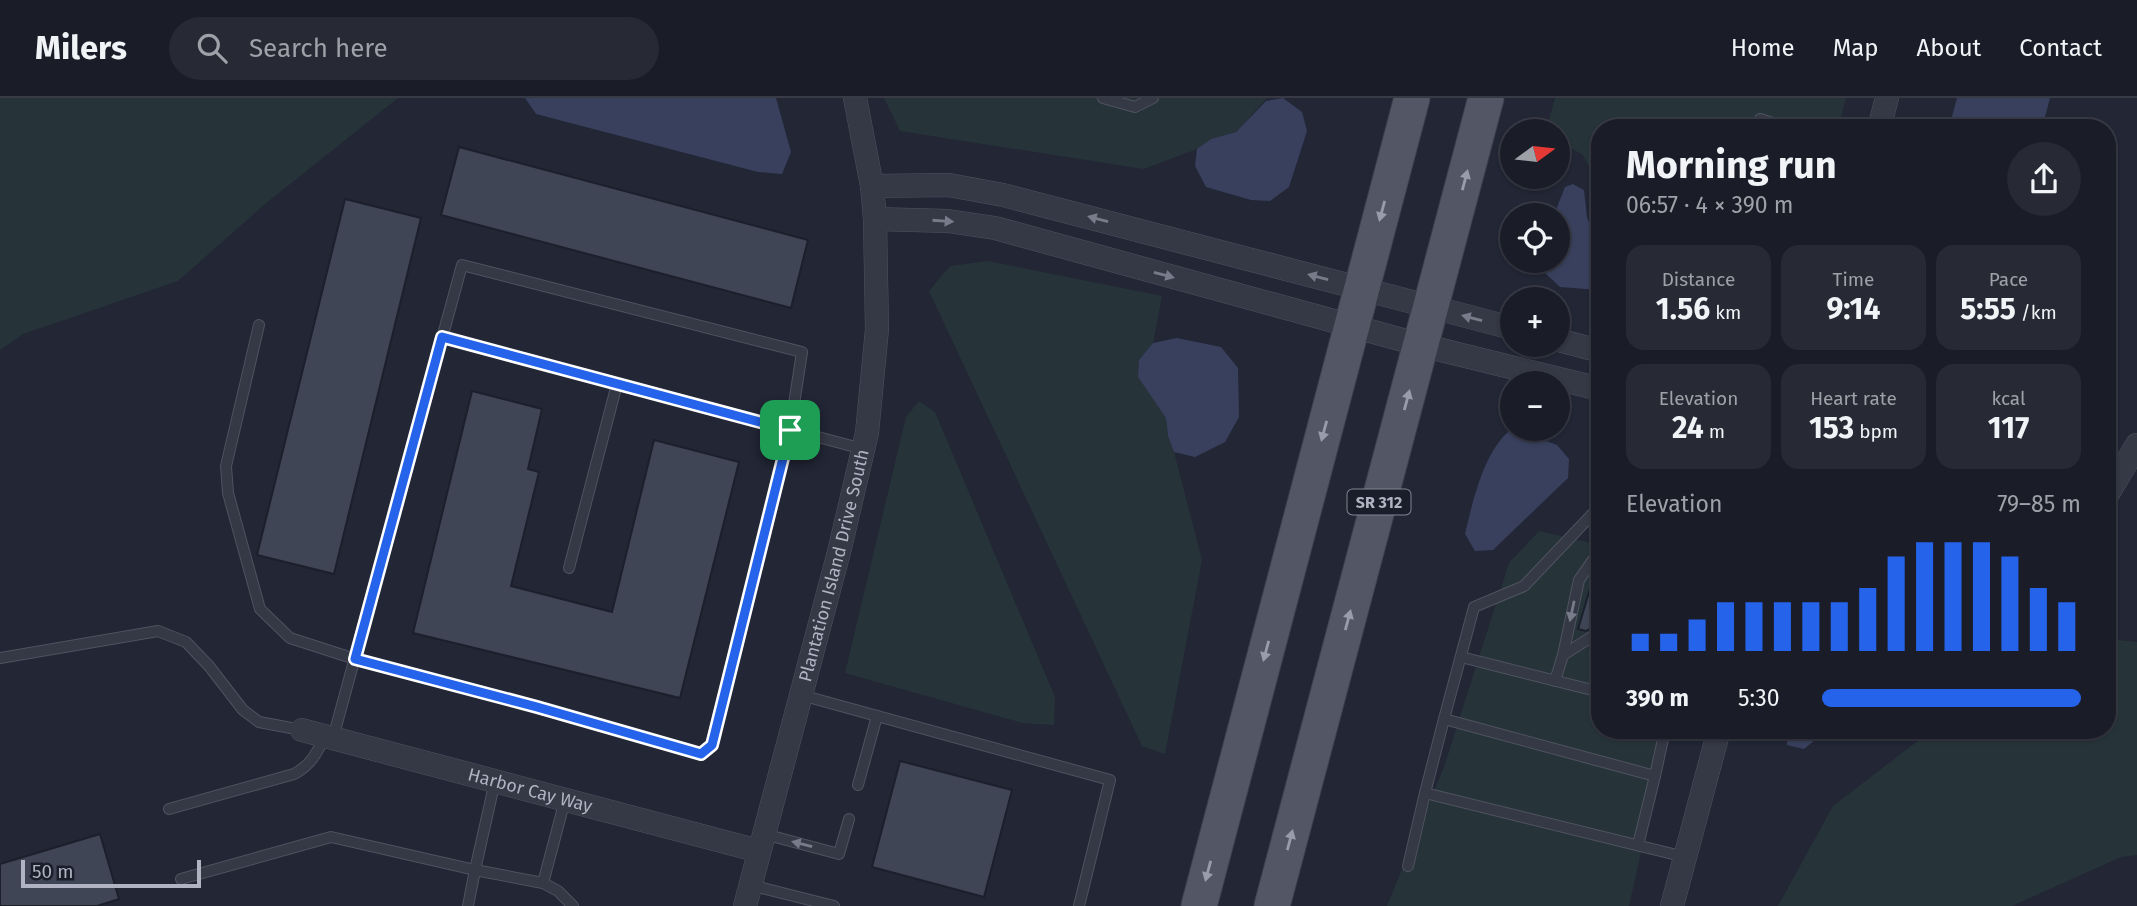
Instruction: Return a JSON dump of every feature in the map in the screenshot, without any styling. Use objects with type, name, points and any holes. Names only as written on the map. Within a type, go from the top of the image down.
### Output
[{"type":"main road","points":[[1199,906],[1412,98]]},
{"type":"main road","name":"SR 312","points":[[1272,906],[1486,98]]},
{"type":"street","name":"Plantation Island Drive South","points":[[747,896],[867,433],[877,330],[875,219],[872,186],[855,98]]},
{"type":"street","points":[[1881,119],[1887,98]]},
{"type":"street","points":[[872,186],[949,185],[1003,195],[1500,325]]},
{"type":"street","points":[[875,219],[948,221],[995,228],[1421,345],[1591,387]]},
{"type":"street","points":[[1570,343],[1591,349]]},
{"type":"street","points":[[2116,480],[2137,445]]},
{"type":"street","name":"Harbor Cay Way","points":[[302,730],[565,800],[762,843]]},
{"type":"street","points":[[1672,906],[1717,739]]},
{"type":"lane","points":[[1103,98],[1136,107],[1153,98]]},
{"type":"lane","points":[[169,809],[294,774],[306,768],[329,737],[355,659],[462,265],[802,352],[790,430],[712,745],[701,754],[355,659],[290,638],[260,609],[228,493],[226,466],[259,326]]},
{"type":"lane","points":[[442,337],[863,449]]},
{"type":"lane","points":[[569,568],[617,384]]},
{"type":"lane","points":[[1408,866],[1474,607],[1524,586],[1591,515]]},
{"type":"lane","points":[[1555,681],[1579,580],[1591,563]]},
{"type":"lane","points":[[0,659],[158,631],[186,642],[209,666],[243,710],[259,722],[302,730]]},
{"type":"lane","points":[[1563,655],[1591,637]]},
{"type":"lane","points":[[1461,657],[1591,690]]},
{"type":"lane","points":[[801,695],[1110,780],[1079,906]]},
{"type":"lane","points":[[858,785],[877,716]]},
{"type":"lane","points":[[1444,719],[1655,776]]},
{"type":"lane","points":[[1639,845],[1663,739]]},
{"type":"lane","points":[[468,906],[495,781]]},
{"type":"lane","points":[[1425,793],[1685,857]]},
{"type":"lane","points":[[543,883],[565,800]]},
{"type":"lane","points":[[762,843],[839,853],[849,819]]},
{"type":"lane","points":[[181,879],[331,837],[543,883],[558,891],[573,906]]},
{"type":"lane","points":[[747,896],[834,906]]},
{"type":"shaded area","points":[[0,98],[398,98],[265,204],[178,281],[23,334],[0,350]]},
{"type":"shaded area","points":[[884,98],[1267,98],[1236,132],[1211,139],[1197,149],[1144,169],[900,131]]},
{"type":"shaded area","points":[[1555,98],[1846,98],[1840,119],[1591,119],[1591,170],[1582,154],[1570,148],[1570,119],[1549,119]]},
{"type":"shaded area","points":[[988,261],[1162,296],[1153,343],[1139,360],[1138,377],[1166,418],[1168,436],[1202,560],[1165,754],[1142,746],[929,291],[950,266]]},
{"type":"shaded area","points":[[919,401],[935,412],[1055,697],[1054,725],[1022,723],[845,673],[906,417]]},
{"type":"shaded area","points":[[1539,531],[1591,543],[1591,739],[1666,739],[1629,906],[1387,906],[1444,767],[1509,563]]},
{"type":"shaded area","points":[[2116,640],[2137,642],[2137,855],[2121,857],[2012,906],[1778,906],[1833,806],[1920,739],[2116,739]]},
{"type":"water","points":[[525,98],[776,98],[791,152],[782,174],[758,172],[536,114]]},
{"type":"water","points":[[1283,98],[1302,112],[1307,131],[1289,187],[1270,201],[1251,200],[1206,187],[1195,166],[1197,149],[1211,139],[1236,132],[1266,101]]},
{"type":"water","points":[[1957,98],[2050,98],[2044,119],[1951,119]]},
{"type":"water","points":[[1570,185],[1584,190],[1591,228],[1591,289],[1560,287],[1545,273],[1570,273],[1570,203],[1559,203],[1564,189],[1570,189]]},
{"type":"water","points":[[1177,338],[1221,347],[1238,368],[1239,417],[1225,442],[1195,457],[1174,452],[1168,436],[1166,418],[1138,377],[1139,360],[1153,343]]},
{"type":"water","points":[[1500,441],[1546,441],[1557,445],[1569,459],[1568,478],[1493,550],[1475,551],[1465,534],[1476,493],[1492,452]]},
{"type":"water","points":[[1787,739],[1816,739],[1804,749],[1787,745]]},
{"type":"building","points":[[459,147],[808,240],[791,308],[441,215]]},
{"type":"building","points":[[345,199],[421,218],[334,574],[257,555]]},
{"type":"building","points":[[472,391],[542,409],[528,469],[539,472],[511,586],[612,612],[654,440],[739,462],[680,698],[413,633]]},
{"type":"building","points":[[1591,585],[1591,628],[1586,631],[1578,629]]},
{"type":"building","points":[[900,761],[1012,790],[984,897],[872,867]]},
{"type":"building","points":[[100,834],[119,899],[97,906],[0,906],[0,864]]},
{"type":"route","points":[[442,337],[790,430],[712,745],[701,754],[355,659],[442,337]]}]
